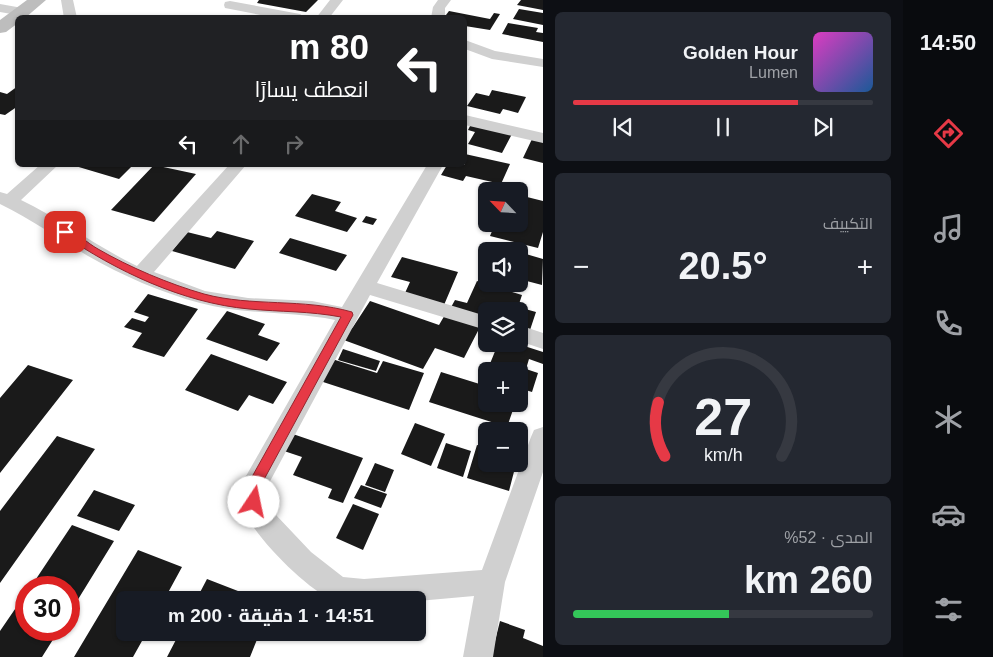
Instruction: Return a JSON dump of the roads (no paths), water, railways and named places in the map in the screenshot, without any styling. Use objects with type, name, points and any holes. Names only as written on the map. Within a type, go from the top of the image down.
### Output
[{"type":"street","points":[[20,15],[38,0]]},
{"type":"street","points":[[67,0],[70,15]]},
{"type":"street","points":[[324,15],[337,0]]},
{"type":"street","points":[[438,15],[439,7],[445,0]]},
{"type":"street","points":[[230,6],[282,15]]},
{"type":"street","points":[[0,8],[17,15]]},
{"type":"street","points":[[0,28],[15,19]]},
{"type":"street","points":[[467,45],[492,55],[543,63]]},
{"type":"street","points":[[467,120],[543,138]]},
{"type":"street","points":[[47,167],[4,199],[39,216],[94,251],[141,274],[202,297],[248,305],[312,308],[348,315]]},
{"type":"street","points":[[141,274],[236,167]]},
{"type":"street","points":[[434,167],[348,315],[254,484],[254,502],[261,518],[303,564],[334,587],[346,592],[492,582]]},
{"type":"street","points":[[365,286],[478,321]]},
{"type":"street","points":[[528,337],[543,341]]},
{"type":"street","points":[[478,657],[492,582],[542,443]]}]
